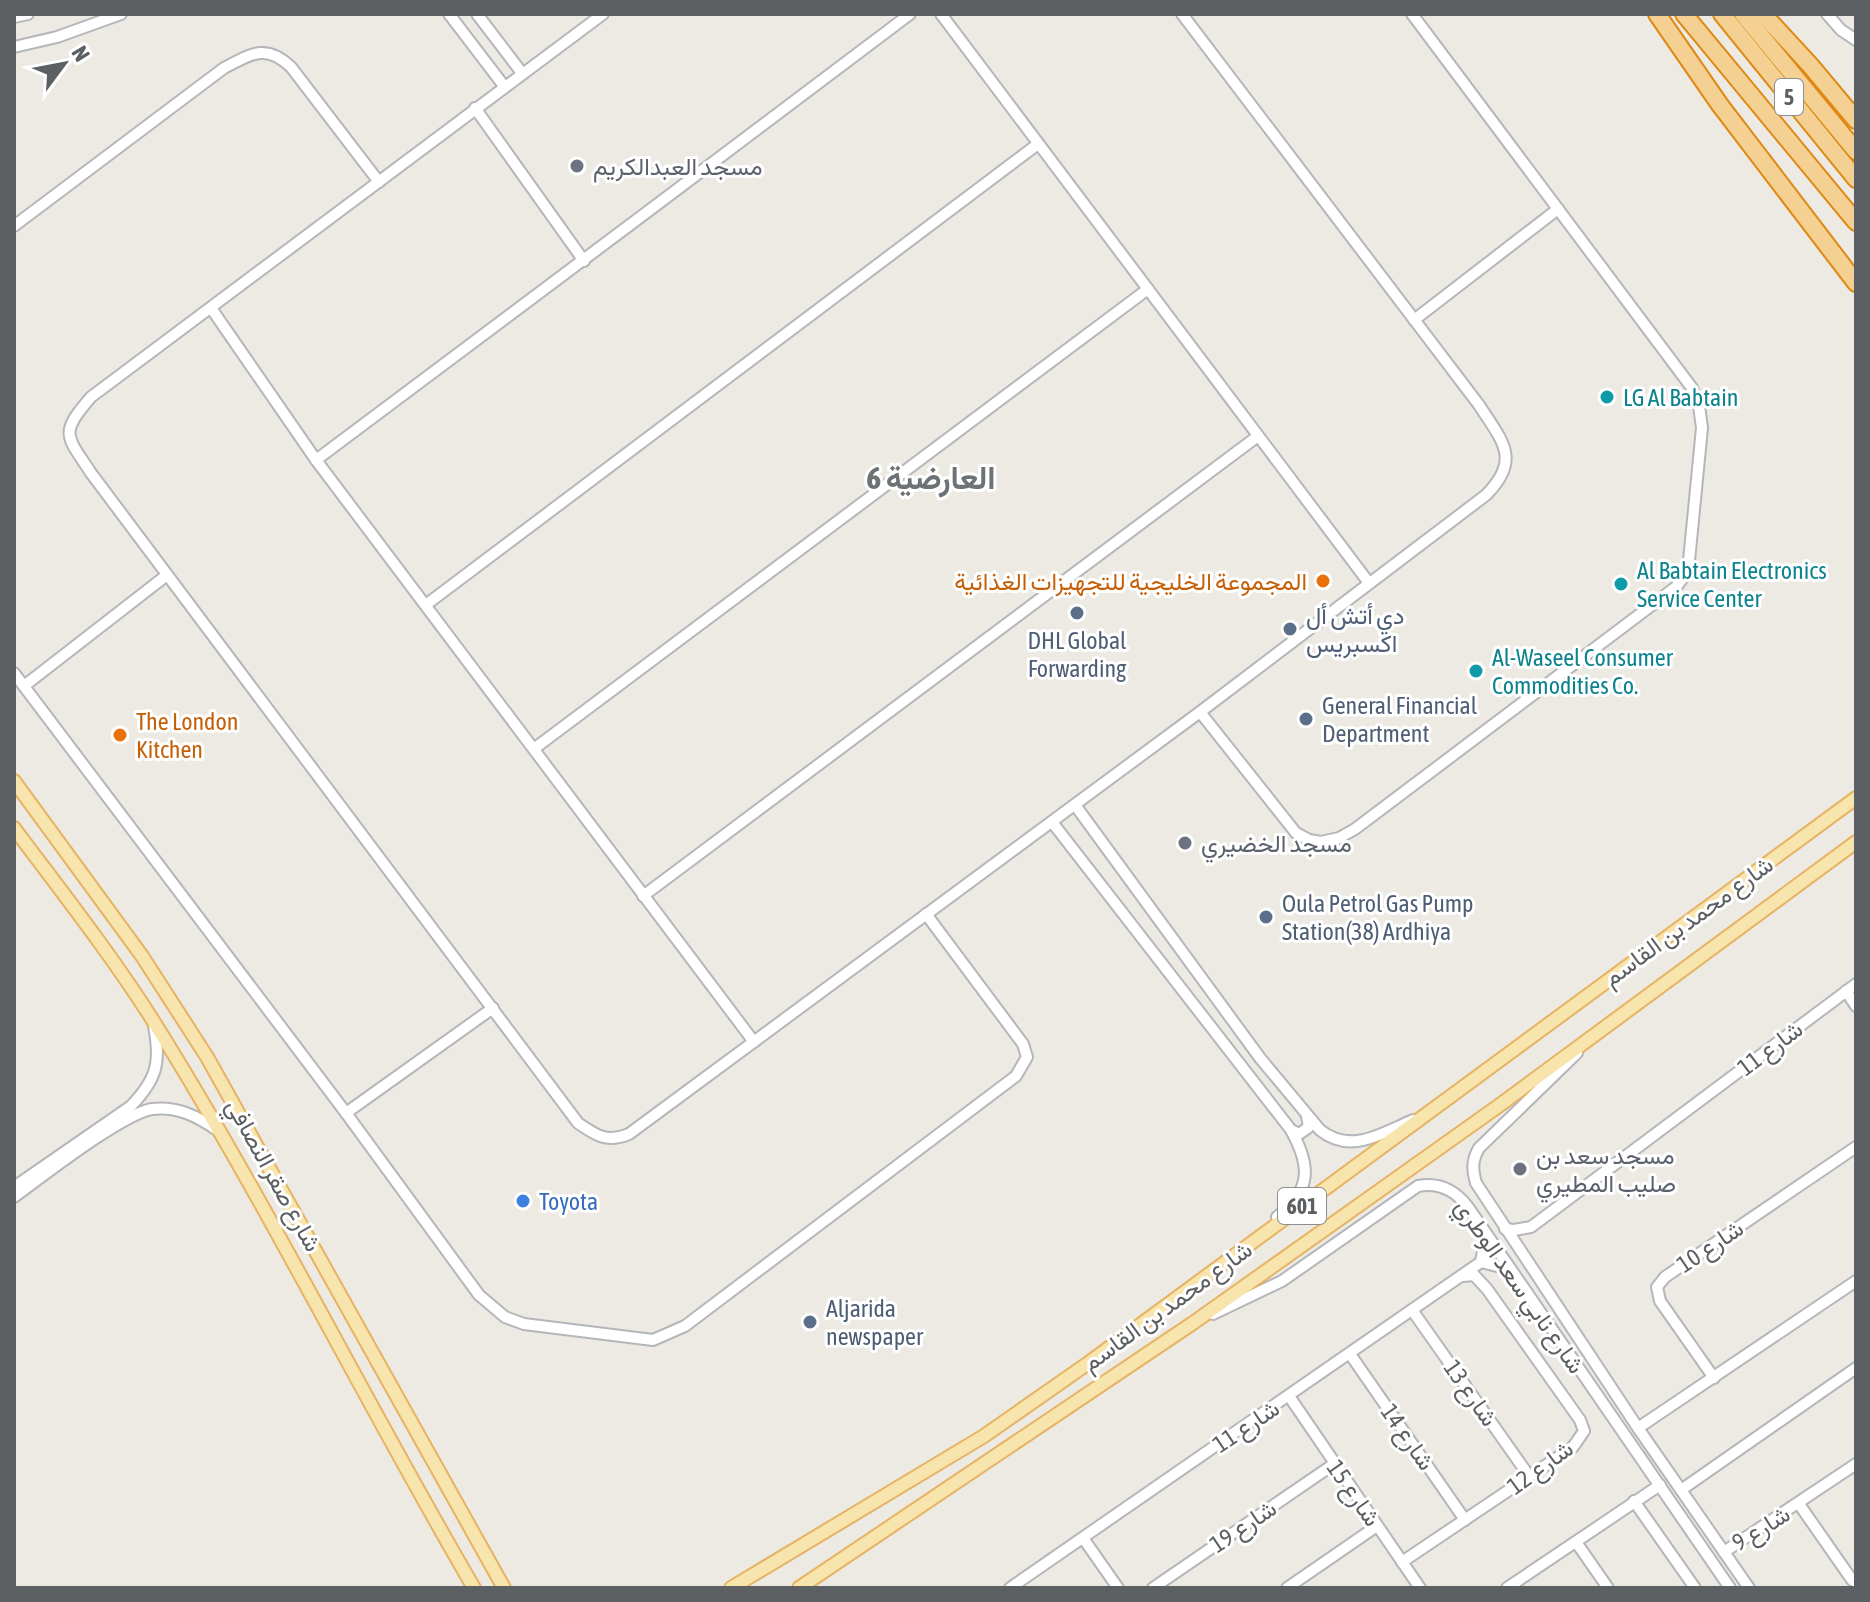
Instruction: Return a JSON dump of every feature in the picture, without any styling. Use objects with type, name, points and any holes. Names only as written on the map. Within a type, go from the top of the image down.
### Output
[{"type":"highway","points":[[1657,14],[1720,105],[1856,283]]},
{"type":"highway","name":"5","points":[[1684,14],[1856,222]]},
{"type":"highway","name":"5","points":[[1722,14],[1856,179]]},
{"type":"highway","points":[[1743,14],[1856,151]]},
{"type":"highway","points":[[1763,14],[1856,120]]},
{"type":"main road","name":"شارع صقر النصافي","points":[[14,781],[142,956],[207,1057],[504,1588]]},
{"type":"main road","name":"شارع محمد بن القاسم","points":[[719,1588],[735,1587],[984,1436],[1269,1232],[1419,1118],[1856,798]]},
{"type":"main road","name":"شارع صقر النصافي","points":[[14,828],[117,966],[153,1020],[474,1588]]},
{"type":"main road","name":"شارع محمد بن القاسم","points":[[799,1588],[1193,1323],[1600,1031],[1856,842]]},
{"type":"main road","points":[[845,1558],[873,1530],[996,1451],[997,1441],[984,1436]]},
{"type":"main road","points":[[441,1533],[466,1588]]},
{"type":"street","points":[[14,17],[28,14]]},
{"type":"street","points":[[14,47],[57,37],[121,14]]},
{"type":"street","points":[[449,14],[504,86]]},
{"type":"street","points":[[477,14],[522,73]]},
{"type":"street","points":[[603,14],[91,397],[70,420],[70,441],[578,1123],[598,1137],[613,1140],[629,1134],[1075,805],[1486,495],[1500,481],[1507,467],[1505,450],[1492,426],[1182,14]]},
{"type":"street","points":[[316,460],[910,14]]},
{"type":"street","points":[[941,14],[1369,583]]},
{"type":"street","points":[[1200,712],[1296,833],[1321,842],[1339,838],[1458,753],[1676,587],[1683,579],[1690,560],[1701,438],[1701,417],[1696,397],[1687,380],[1412,14]]},
{"type":"street","points":[[1827,14],[1841,30],[1856,40]]},
{"type":"street","points":[[14,226],[224,68],[251,54],[264,52],[279,56],[291,67],[379,182]]},
{"type":"street","points":[[475,108],[584,261]]},
{"type":"street","points":[[427,604],[1038,144]]},
{"type":"street","points":[[1414,320],[1558,209]]},
{"type":"street","points":[[535,748],[1148,289]]},
{"type":"street","points":[[211,308],[316,460],[754,1042]]},
{"type":"street","points":[[643,896],[1258,436]]},
{"type":"street","points":[[24,686],[167,575]]},
{"type":"street","points":[[14,673],[346,1113],[479,1295],[505,1317],[524,1324],[653,1340],[670,1335],[697,1318],[1016,1076],[1027,1057],[1023,1044],[926,914]]},
{"type":"street","points":[[1075,805],[1260,1058],[1330,1138],[1349,1143],[1364,1141],[1419,1118]]},
{"type":"street","points":[[1052,822],[1291,1130],[1301,1148],[1306,1171],[1300,1192],[1289,1208],[1087,1364]]},
{"type":"street","name":"شارع 11","points":[[1531,1227],[1856,984]]},
{"type":"street","points":[[1846,991],[1856,1006]]},
{"type":"street","points":[[346,1113],[493,1008]]},
{"type":"street","points":[[14,1187],[131,1106],[147,1088],[159,1057],[153,1020]]},
{"type":"street","name":"شارع نابي سعد الوطري","points":[[1600,1031],[1490,1135],[1474,1156],[1472,1169],[1476,1183],[1505,1229],[1749,1588]]},
{"type":"street","points":[[14,1197],[121,1123],[150,1109],[189,1113],[218,1131]]},
{"type":"street","points":[[1291,1130],[1299,1134],[1305,1132],[1310,1120],[1307,1115]]},
{"type":"street","name":"شارع 10","points":[[1714,1378],[1660,1301],[1657,1287],[1665,1277],[1856,1148]]},
{"type":"street","name":"شارع نابي سعد الوطري","points":[[1193,1323],[1282,1281],[1418,1186],[1438,1185],[1448,1189],[1460,1197],[1730,1588]]},
{"type":"street","points":[[1496,1215],[1485,1216],[1481,1262],[1526,1277],[1531,1268]]},
{"type":"street","points":[[1505,1229],[1531,1227]]},
{"type":"street","points":[[1522,1254],[1531,1227]]},
{"type":"street","name":"شارع 11","points":[[1010,1588],[1026,1584],[1083,1538],[1481,1262]]},
{"type":"street","name":"شارع 12","points":[[1402,1562],[1573,1447],[1584,1431],[1580,1420],[1487,1289],[1474,1275],[1461,1277]]},
{"type":"street","points":[[1638,1428],[1856,1281]]},
{"type":"street","name":"شارع 13","points":[[1412,1310],[1529,1476]]},
{"type":"street","name":"شارع 14","points":[[1350,1354],[1465,1520]]},
{"type":"street","points":[[1681,1490],[1856,1368]]},
{"type":"street","name":"شارع 15","points":[[1289,1396],[1420,1588]]},
{"type":"street","name":"شارع 19","points":[[1153,1588],[1334,1464]]},
{"type":"street","name":"شارع 9","points":[[1724,1552],[1856,1464]]},
{"type":"street","points":[[1508,1588],[1660,1485]]},
{"type":"street","points":[[1634,1501],[1695,1588]]},
{"type":"street","name":"شارع 9","points":[[1799,1504],[1856,1582]]},
{"type":"street","points":[[1287,1588],[1377,1526]]},
{"type":"street","points":[[1083,1538],[1118,1588]]},
{"type":"street","points":[[1576,1542],[1608,1588]]},
{"type":"place","name":"مسجد العبدالكريم","points":[[577,166]]},
{"type":"place","name":"LG Al Babtain","points":[[1607,397]]},
{"type":"place","name":"المجموعة الخليجية للتجهيزات الغذائية","points":[[1323,581]]},
{"type":"place","name":"Al Babtain Electronics Service Center","points":[[1621,584]]},
{"type":"place","name":"DHL Global Forwarding","points":[[1077,613]]},
{"type":"place","name":"دي أتش أل اكسبريس","points":[[1290,629]]},
{"type":"place","name":"Al-Waseel Consumer Commodities Co.","points":[[1476,671]]},
{"type":"place","name":"General Financial Department","points":[[1306,719]]},
{"type":"place","name":"The London Kitchen","points":[[120,735]]},
{"type":"place","name":"مسجد الخضيري","points":[[1185,843]]},
{"type":"place","name":"Oula Petrol Gas Pump Station(38) Ardhiya","points":[[1266,917]]},
{"type":"place","name":"مسجد سعد بن صليب المطيري","points":[[1520,1169]]},
{"type":"place","name":"Toyota","points":[[523,1201]]},
{"type":"place","name":"Aljarida newspaper","points":[[810,1322]]},
{"type":"district","name":"العارضية 6","points":[[931,477]]}]
